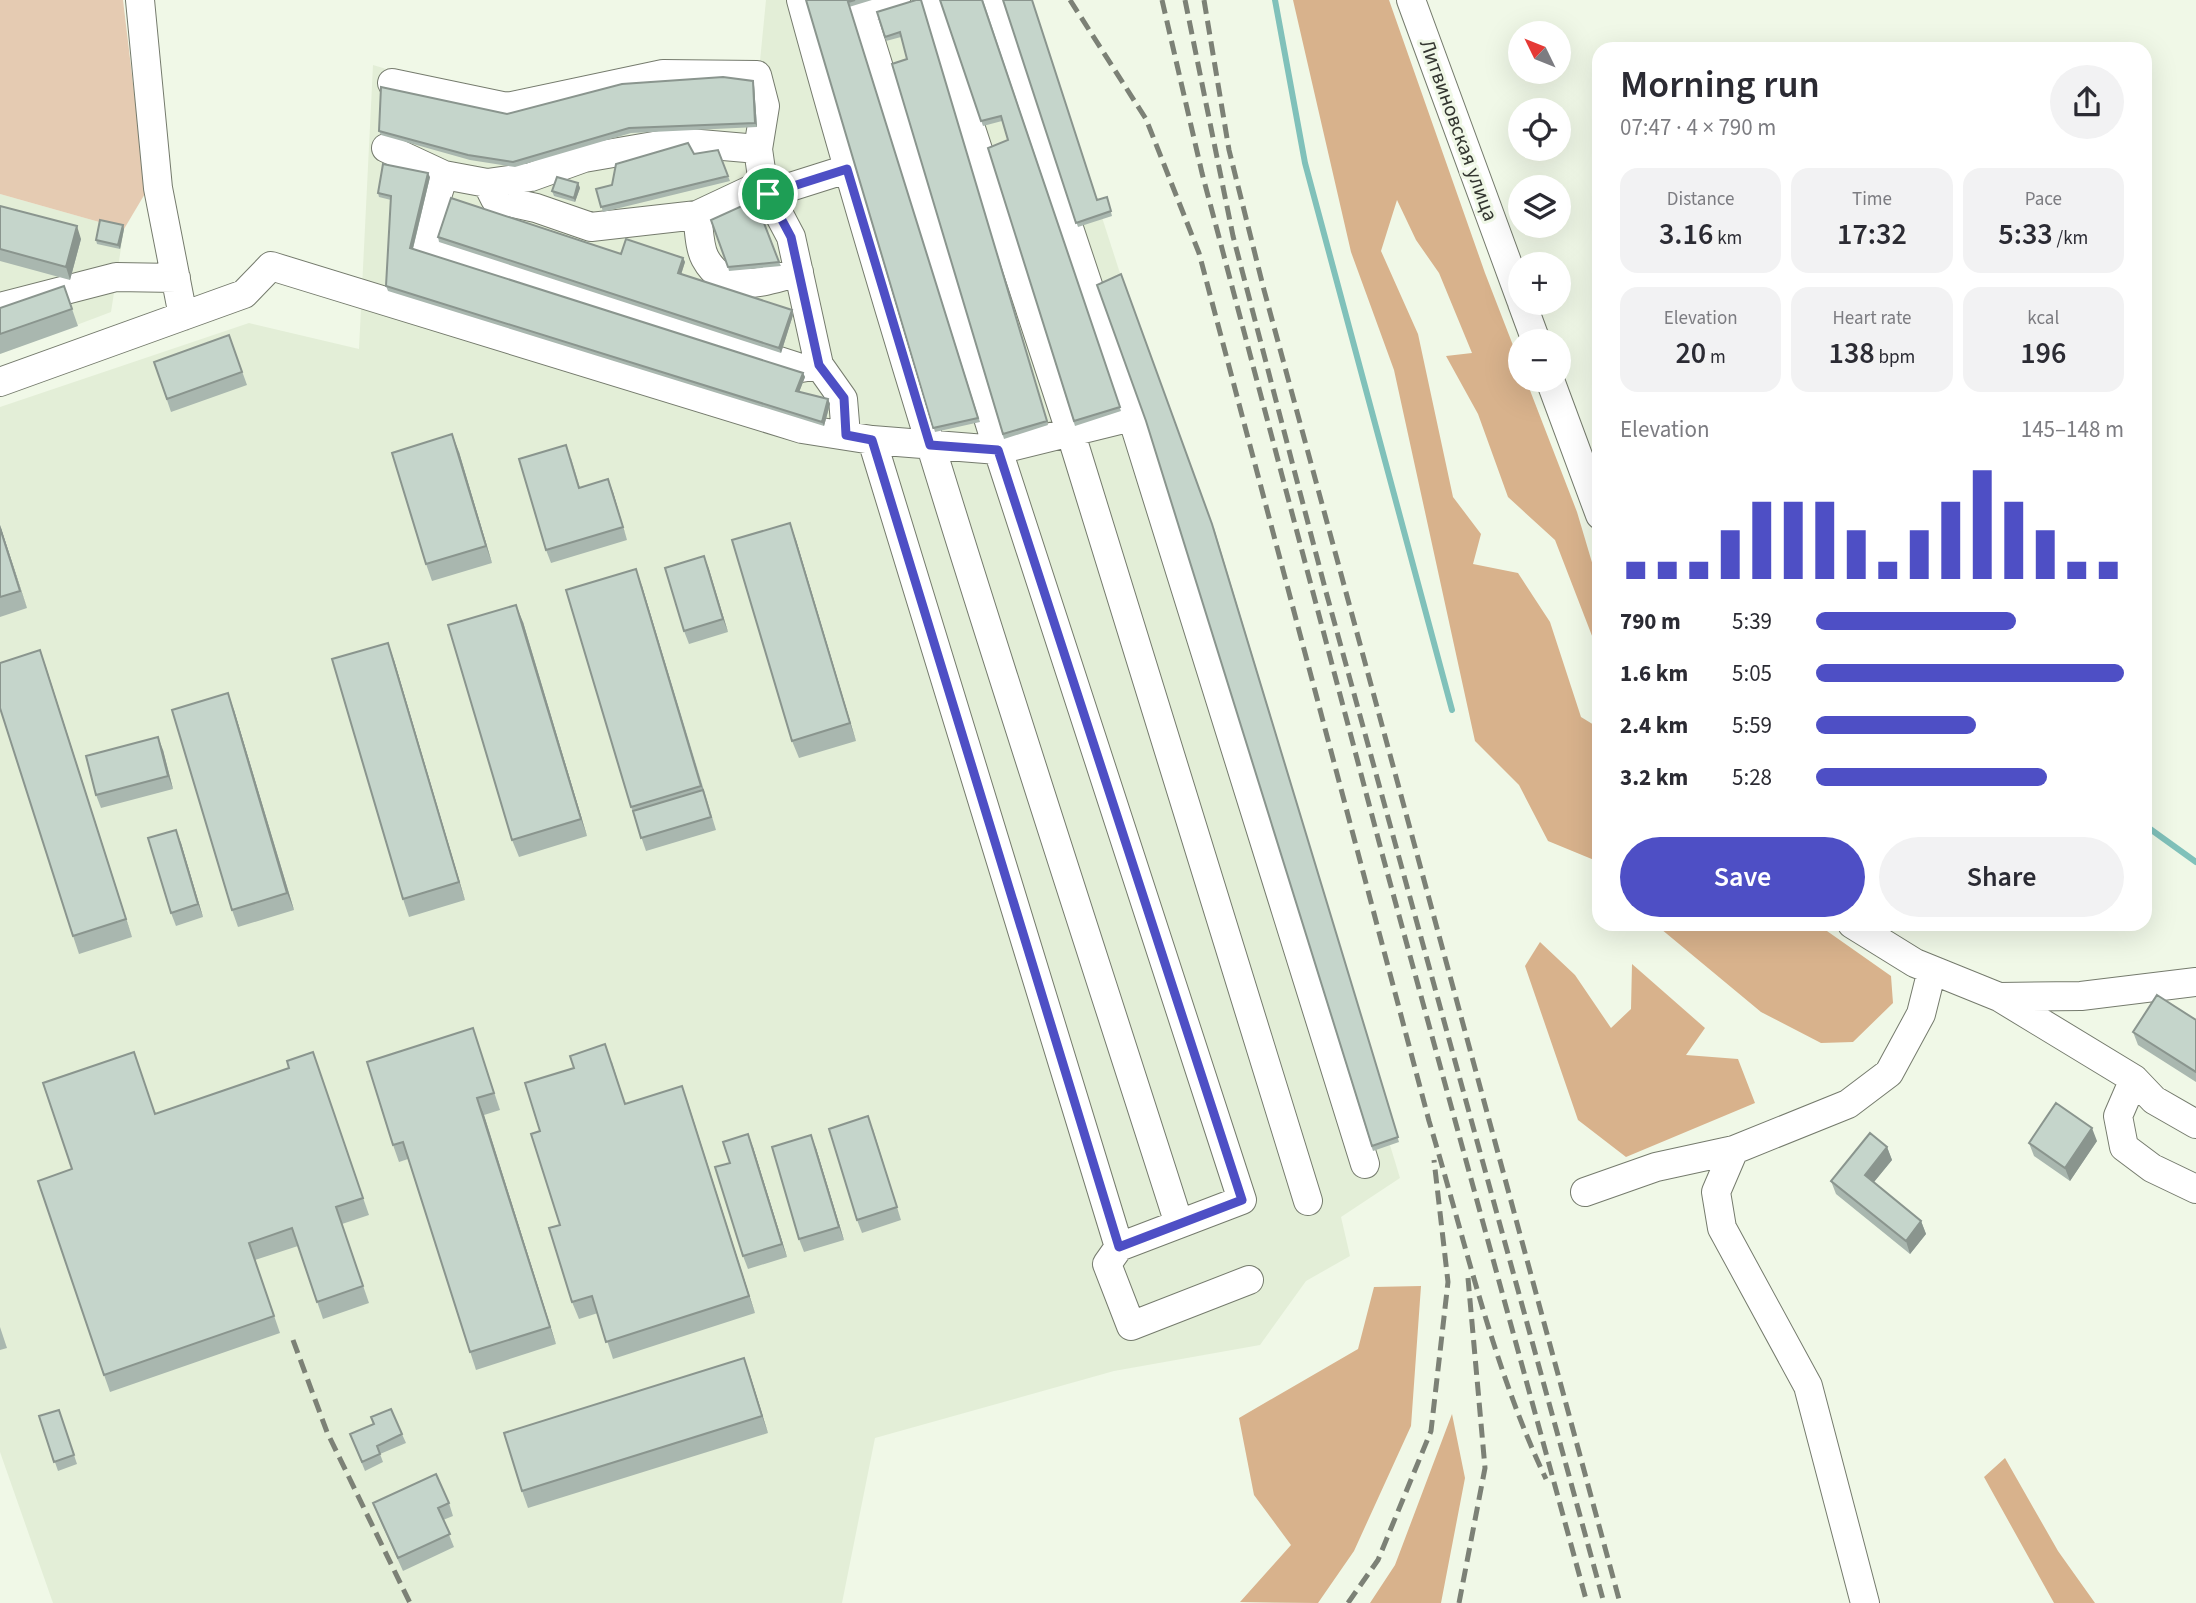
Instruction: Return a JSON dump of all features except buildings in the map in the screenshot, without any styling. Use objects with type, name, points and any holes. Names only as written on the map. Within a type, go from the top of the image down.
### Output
[{"type":"street","points":[[140,0],[158,188],[183,316]]},
{"type":"street","points":[[801,0],[847,169],[930,445],[1179,1224]]},
{"type":"street","points":[[896,0],[861,10],[998,450],[1242,1200],[1119,1247],[1107,1264],[1131,1326],[1249,1280]]},
{"type":"street","points":[[929,0],[1071,434],[1308,1201]]},
{"type":"street","points":[[993,0],[1132,417],[1365,1164]]},
{"type":"street","name":"Литвиновская улица","points":[[1411,0],[1508,265]]},
{"type":"street","points":[[392,83],[507,107],[663,74],[757,75],[765,106],[758,149],[766,189],[791,237],[819,365],[844,398],[859,438],[1119,1247]]},
{"type":"street","points":[[386,148],[444,175],[487,183],[531,177],[584,158],[677,142],[758,149]]},
{"type":"street","points":[[487,183],[495,199],[536,208],[591,227],[696,215],[766,189],[847,169]]},
{"type":"street","points":[[444,175],[423,240],[430,249],[801,368],[819,365]]},
{"type":"street","points":[[531,177],[536,208]]},
{"type":"street","points":[[696,215],[704,257],[723,278],[747,285],[799,272]]},
{"type":"street","points":[[0,382],[244,294],[271,266],[802,429],[859,438],[998,450],[1132,417]]},
{"type":"street","points":[[0,307],[116,277],[176,278]]},
{"type":"street","points":[[1554,392],[1592,493]]},
{"type":"street","points":[[1864,931],[1932,970],[1999,997],[2134,1079],[2154,1100],[2196,1124]]},
{"type":"street","points":[[1586,1192],[1656,1167],[1734,1150],[1848,1104],[1889,1073],[1921,1014],[1932,970]]},
{"type":"street","points":[[1999,997],[2081,996],[2196,982]]},
{"type":"street","points":[[2134,1079],[2118,1116],[2124,1147],[2152,1168],[2196,1189]]},
{"type":"street","points":[[1734,1150],[1716,1192],[1722,1228],[1808,1386],[1865,1603]]},
{"type":"shaded area","points":[[0,0],[123,0],[146,192],[124,229],[0,194]]},
{"type":"shaded area","points":[[766,0],[1032,0],[1203,531],[1400,1178],[1341,1217],[1350,1256],[1306,1281],[1260,1345],[1114,1371],[875,1438],[842,1603],[53,1603],[0,1452],[0,407],[249,323],[359,349],[373,65],[519,109],[760,61]]},
{"type":"shaded area","points":[[1293,0],[1389,0],[1508,332],[1508,392],[1531,392],[1577,512],[1592,562],[1592,636],[1555,540],[1508,497],[1478,414],[1446,356],[1472,353],[1439,273],[1416,240],[1397,200],[1381,251],[1418,334],[1453,497],[1481,534],[1473,564],[1518,573],[1550,622],[1581,717],[1592,724],[1592,859],[1548,841],[1519,785],[1475,741],[1394,370],[1351,252]]},
{"type":"shaded area","points":[[0,194],[124,229],[111,312],[0,354]]},
{"type":"shaded area","points":[[1663,931],[1827,931],[1891,976],[1893,1003],[1853,1042],[1821,1043],[1761,1012]]},
{"type":"shaded area","points":[[1540,942],[1575,975],[1611,1028],[1631,1009],[1632,964],[1705,1028],[1686,1055],[1738,1059],[1755,1103],[1626,1157],[1578,1120],[1525,966]]},
{"type":"shaded area","points":[[1421,1286],[1411,1426],[1354,1551],[1318,1603],[1240,1602],[1291,1545],[1254,1495],[1239,1418],[1358,1349],[1374,1287]]},
{"type":"shaded area","points":[[1452,1414],[1465,1478],[1441,1603],[1370,1603],[1395,1565]]},
{"type":"shaded area","points":[[2005,1458],[2058,1551],[2095,1603],[2054,1603],[1984,1477]]},
{"type":"waterway","points":[[1275,0],[1305,163],[1452,710]]},
{"type":"waterway","points":[[2152,830],[2196,862]]},
{"type":"railway","points":[[1070,0],[1146,119],[1199,253],[1429,1121],[1495,1348],[1527,1437],[1546,1479]]},
{"type":"railway","points":[[1162,0],[1202,173],[1383,857],[1587,1603]]},
{"type":"railway","points":[[1185,0],[1233,236],[1326,592],[1604,1603]]},
{"type":"railway","points":[[1204,0],[1229,150],[1264,290],[1620,1603]]},
{"type":"railway","points":[[1348,1603],[1378,1560],[1431,1431],[1448,1282],[1434,1160]]},
{"type":"railway","points":[[1459,1603],[1485,1468],[1468,1278]]},
{"type":"railway","points":[[293,1340],[327,1432],[410,1603]]},
{"type":"route","points":[[847,169],[930,445],[998,450],[1242,1200],[1119,1247],[872,440],[846,435],[844,398],[819,365],[791,237],[768,194],[847,169]]}]
